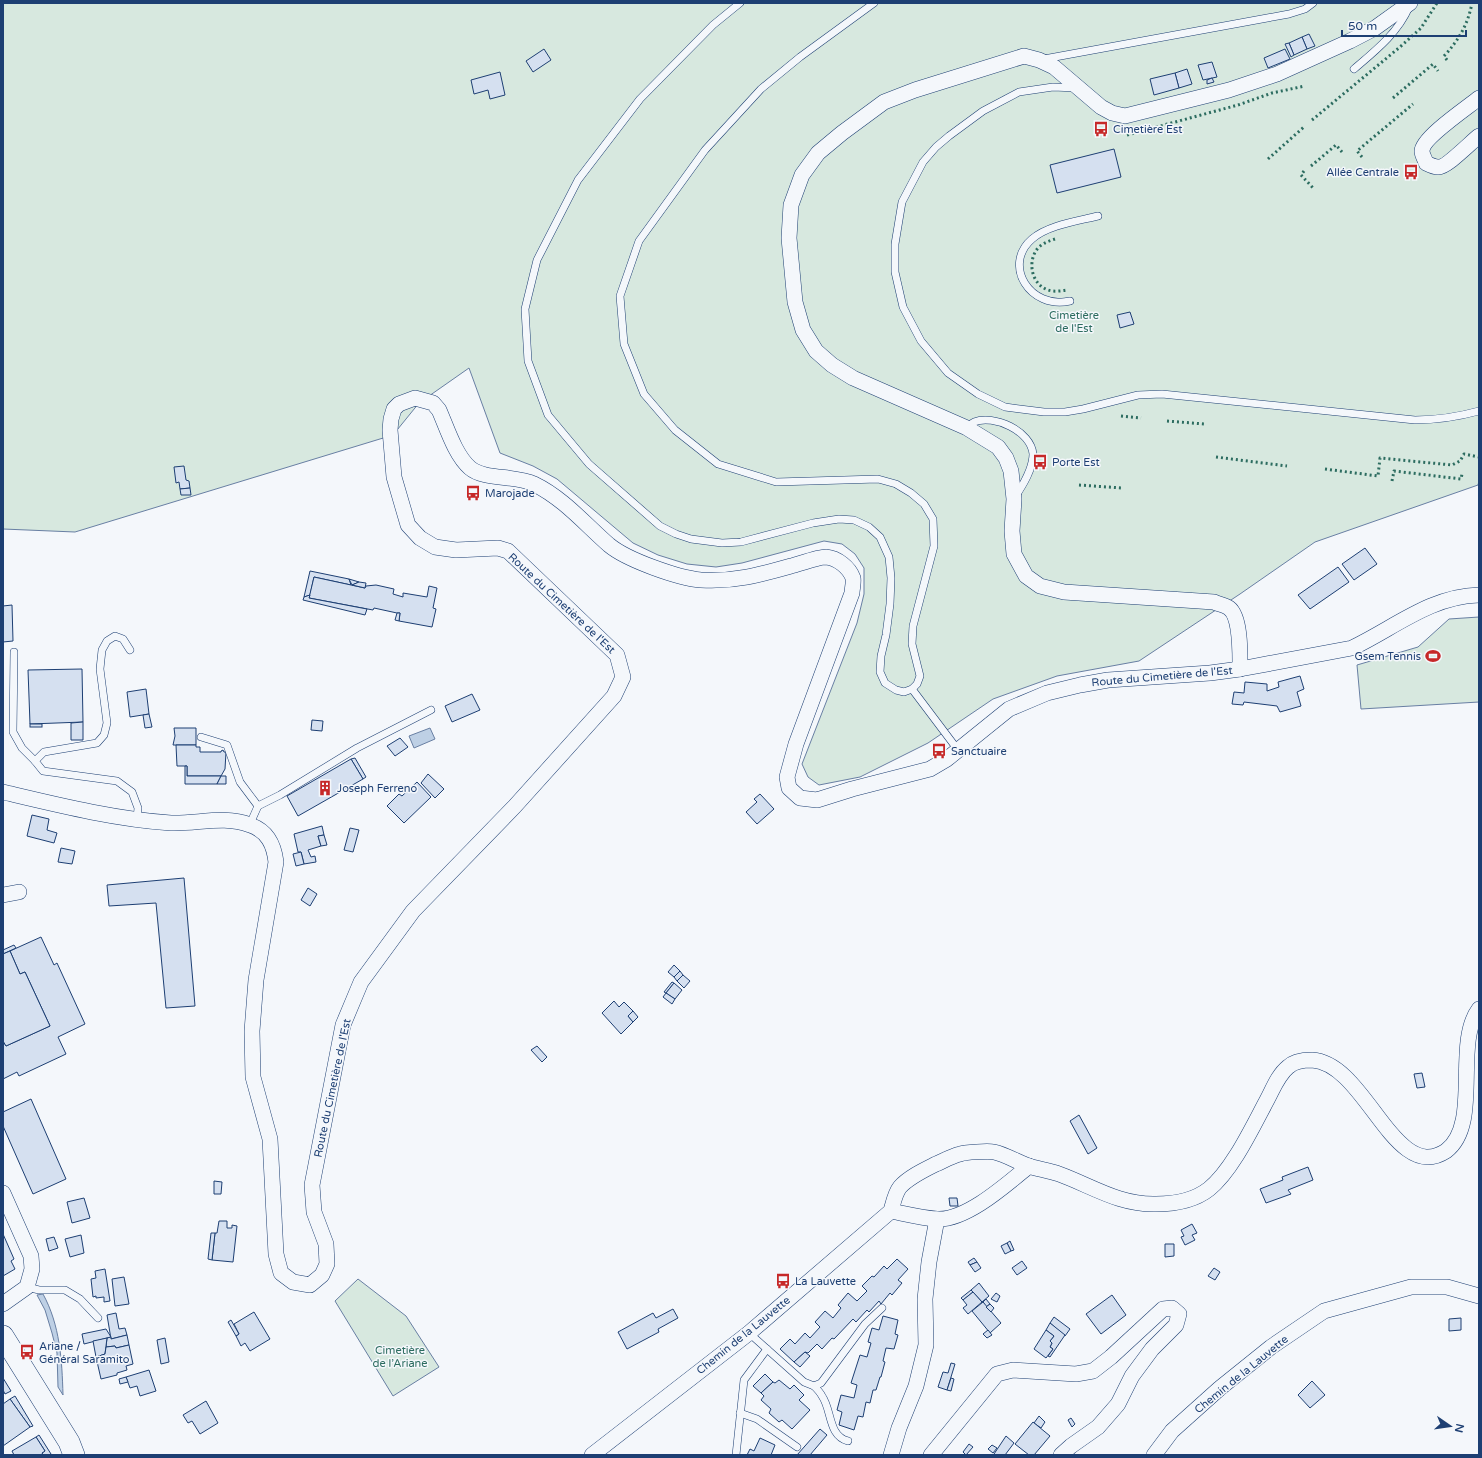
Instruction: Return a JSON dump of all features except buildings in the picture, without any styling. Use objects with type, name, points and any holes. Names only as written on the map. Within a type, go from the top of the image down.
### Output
[{"type":"street","points":[[1240,669],[1237,622],[1229,608],[1214,602],[1064,592],[1040,586],[1026,576],[1014,554],[1012,531],[1014,499],[1012,471],[1006,458],[998,448],[967,428],[853,378],[832,365],[816,351],[803,330],[795,302],[789,238],[791,205],[802,175],[818,153],[884,102],[915,90],[1024,56],[1039,60],[1054,67],[1100,107],[1112,113],[1125,116],[1188,101],[1277,74],[1375,28],[1410,3]]},
{"type":"street","points":[[1479,98],[1433,134],[1425,143],[1422,151],[1426,163],[1439,168],[1448,164],[1479,136]]},
{"type":"street","name":"Route du Cimetière de l'Est","points":[[3,792],[69,808],[137,819],[173,823],[222,819],[250,824],[269,838],[274,849],[276,862],[256,980],[252,1031],[253,1076],[270,1139],[276,1254],[281,1273],[293,1282],[310,1285],[322,1275],[327,1264],[326,1244],[314,1212],[312,1185],[343,1025],[361,982],[413,911],[515,806],[614,696],[623,677],[617,655],[508,551],[498,548],[456,550],[435,547],[420,538],[408,525],[394,477],[390,430],[394,410],[399,404],[415,398],[433,403],[439,410],[464,462],[472,470],[489,476],[522,480],[533,483],[551,493],[610,547],[644,565],[685,578],[722,580],[754,576],[825,557],[839,560],[848,569],[853,579],[852,593],[796,744],[787,777],[789,788],[800,798],[817,800],[852,789],[930,769],[947,759],[1009,709],[1047,693],[1108,680],[1210,673],[1240,669],[1352,648],[1367,641],[1420,610],[1442,602],[1471,595],[1479,595]]},
{"type":"street","points":[[3,895],[19,892]]},
{"type":"street","points":[[1029,1166],[1002,1188],[966,1212],[952,1217],[937,1219],[891,1211],[899,1188],[922,1171],[960,1154],[994,1152],[1029,1166],[1058,1173],[1116,1198],[1137,1203],[1175,1203],[1193,1198],[1209,1189],[1224,1174],[1251,1130],[1278,1079],[1288,1066],[1300,1060],[1321,1061],[1336,1068],[1360,1093],[1392,1136],[1403,1148],[1426,1157],[1438,1155],[1448,1149],[1458,1137],[1464,1120],[1467,1101],[1467,1052],[1472,1018],[1479,1009]]},
{"type":"street","points":[[3,1193],[31,1256],[32,1269],[27,1287],[3,1304]]},
{"type":"street","name":"Chemin de la Lauvette","points":[[592,1455],[749,1333],[891,1211]]},
{"type":"street","points":[[891,1455],[899,1428],[916,1386],[926,1345],[925,1299],[929,1262],[937,1219]]},
{"type":"street","name":"Chemin de la Lauvette","points":[[1154,1455],[1172,1431],[1220,1388],[1271,1347],[1324,1311],[1411,1287],[1447,1287],[1479,1296]]},
{"type":"street","points":[[931,1455],[997,1374],[1013,1370],[1076,1374],[1093,1371],[1111,1357],[1163,1309],[1172,1308],[1180,1314],[1176,1325],[1152,1349],[1132,1376],[1118,1404],[1098,1427],[1061,1455]]},
{"type":"street","points":[[3,1336],[69,1442],[74,1455]]},
{"type":"lane","points":[[740,3],[713,25],[640,99],[578,180],[537,260],[525,309],[528,361],[548,415],[589,464],[660,526],[676,534],[692,539],[722,543],[741,542],[813,523],[839,519],[854,520],[869,527],[880,537],[889,557],[891,578],[890,604],[886,635],[881,656],[880,672],[885,683],[896,690],[904,692],[912,689],[917,684],[920,676],[912,644],[913,626],[934,546],[933,519],[924,504],[911,493],[896,484],[878,479],[776,482],[718,464],[675,430],[644,394],[624,344],[620,296],[639,241],[705,150],[761,89],[800,57],[874,3]]},
{"type":"lane","points":[[1039,60],[1289,14],[1305,9],[1313,3]]},
{"type":"lane","points":[[1354,69],[1396,30],[1405,17],[1410,3]]},
{"type":"lane","points":[[1078,88],[1053,87],[1019,92],[983,111],[948,136],[936,147],[923,162],[906,196],[898,220],[895,244],[895,272],[900,295],[903,307],[921,342],[948,373],[978,394],[1005,407],[1044,412],[1065,412],[1083,409],[1122,398],[1148,394],[1162,394],[1415,420],[1455,418],[1479,411]]},
{"type":"lane","points":[[1070,301],[1056,302],[1035,296],[1022,279],[1020,268],[1021,256],[1031,240],[1042,232],[1098,216]]},
{"type":"lane","points":[[967,428],[974,422],[1000,422],[1016,428],[1028,440],[1033,454],[1031,465],[1022,486],[1014,499]]},
{"type":"lane","points":[[35,761],[44,752],[97,743],[104,735],[107,723],[100,669],[102,650],[107,641],[115,636],[124,640],[130,650]]},
{"type":"lane","points":[[14,652],[13,732],[22,748],[43,771],[117,781],[132,792],[138,808],[137,819]]},
{"type":"lane","points":[[912,689],[958,750]]},
{"type":"lane","points":[[250,824],[258,806],[280,795],[357,748],[431,710]]},
{"type":"lane","points":[[201,737],[227,745],[240,782],[258,806]]},
{"type":"lane","points":[[27,1287],[39,1290],[65,1290],[80,1299],[98,1318]]},
{"type":"lane","points":[[814,1386],[821,1383],[865,1324],[882,1308]]},
{"type":"lane","points":[[749,1333],[804,1382],[814,1386],[823,1396],[834,1432],[840,1439],[848,1441]]},
{"type":"lane","points":[[736,1455],[744,1380],[767,1349]]},
{"type":"lane","points":[[740,1413],[757,1420],[797,1447]]},
{"type":"green space","name":"Cimetière de l'Est","points":[[3,3],[1479,3],[1478,485],[1315,542],[1139,661],[1057,676],[993,699],[928,743],[860,777],[819,785],[808,777],[802,764],[857,623],[864,594],[864,568],[855,554],[842,544],[824,541],[742,563],[716,567],[687,564],[658,555],[633,543],[557,479],[533,466],[500,453],[469,368],[419,403],[393,435],[75,532],[3,529]]},
{"type":"green space","name":"Gsem Tennis","points":[[1479,617],[1479,702],[1361,709],[1357,665],[1418,647],[1449,619]]},
{"type":"green space","name":"Cimetière de l’Ariane","points":[[358,1279],[406,1316],[439,1367],[393,1396],[335,1301]]},
{"type":"water","points":[[430,728],[435,739],[414,748],[409,736]]},
{"type":"water","points":[[43,1294],[49,1306],[57,1330],[61,1356],[63,1395],[58,1387],[57,1353],[52,1333],[45,1310],[37,1295]]},
{"type":"hedge","points":[[1312,120],[1421,28],[1437,3]]},
{"type":"hedge","points":[[1447,60],[1444,56],[1462,31],[1468,18],[1472,3]]},
{"type":"hedge","points":[[1393,98],[1433,64],[1438,71]]},
{"type":"hedge","points":[[1127,135],[1238,105],[1272,93],[1305,86]]},
{"type":"hedge","points":[[1362,157],[1357,151],[1413,104]]},
{"type":"hedge","points":[[1268,159],[1305,126]]},
{"type":"hedge","points":[[1311,166],[1336,145],[1342,152]]},
{"type":"hedge","points":[[1304,171],[1301,175],[1314,189]]},
{"type":"hedge","points":[[1055,239],[1044,243],[1038,248],[1033,259],[1032,272],[1034,278],[1042,287],[1053,291],[1067,290]]},
{"type":"hedge","points":[[1121,416],[1141,418]]},
{"type":"hedge","points":[[1167,421],[1204,424]]},
{"type":"hedge","points":[[1325,469],[1378,476],[1380,458],[1452,465],[1460,461],[1464,454],[1479,457]]},
{"type":"hedge","points":[[1216,457],[1287,466]]},
{"type":"hedge","points":[[1392,481],[1394,471],[1461,479],[1462,474]]},
{"type":"hedge","points":[[1079,485],[1122,488]]},
{"type":"place","name":"Cimetière Est","points":[[1101,129]]},
{"type":"place","name":"Allée Centrale","points":[[1411,172]]},
{"type":"place","name":"Porte Est","points":[[1040,462]]},
{"type":"place","name":"Marojade","points":[[473,493]]},
{"type":"place","name":"Gsem Tennis","points":[[1433,656]]},
{"type":"place","name":"Sanctuaire","points":[[939,751]]},
{"type":"place","name":"Joseph Ferreno","points":[[325,788]]},
{"type":"place","name":"La Lauvette","points":[[783,1281]]},
{"type":"place","name":"Ariane / Général Saramito","points":[[27,1352]]}]
